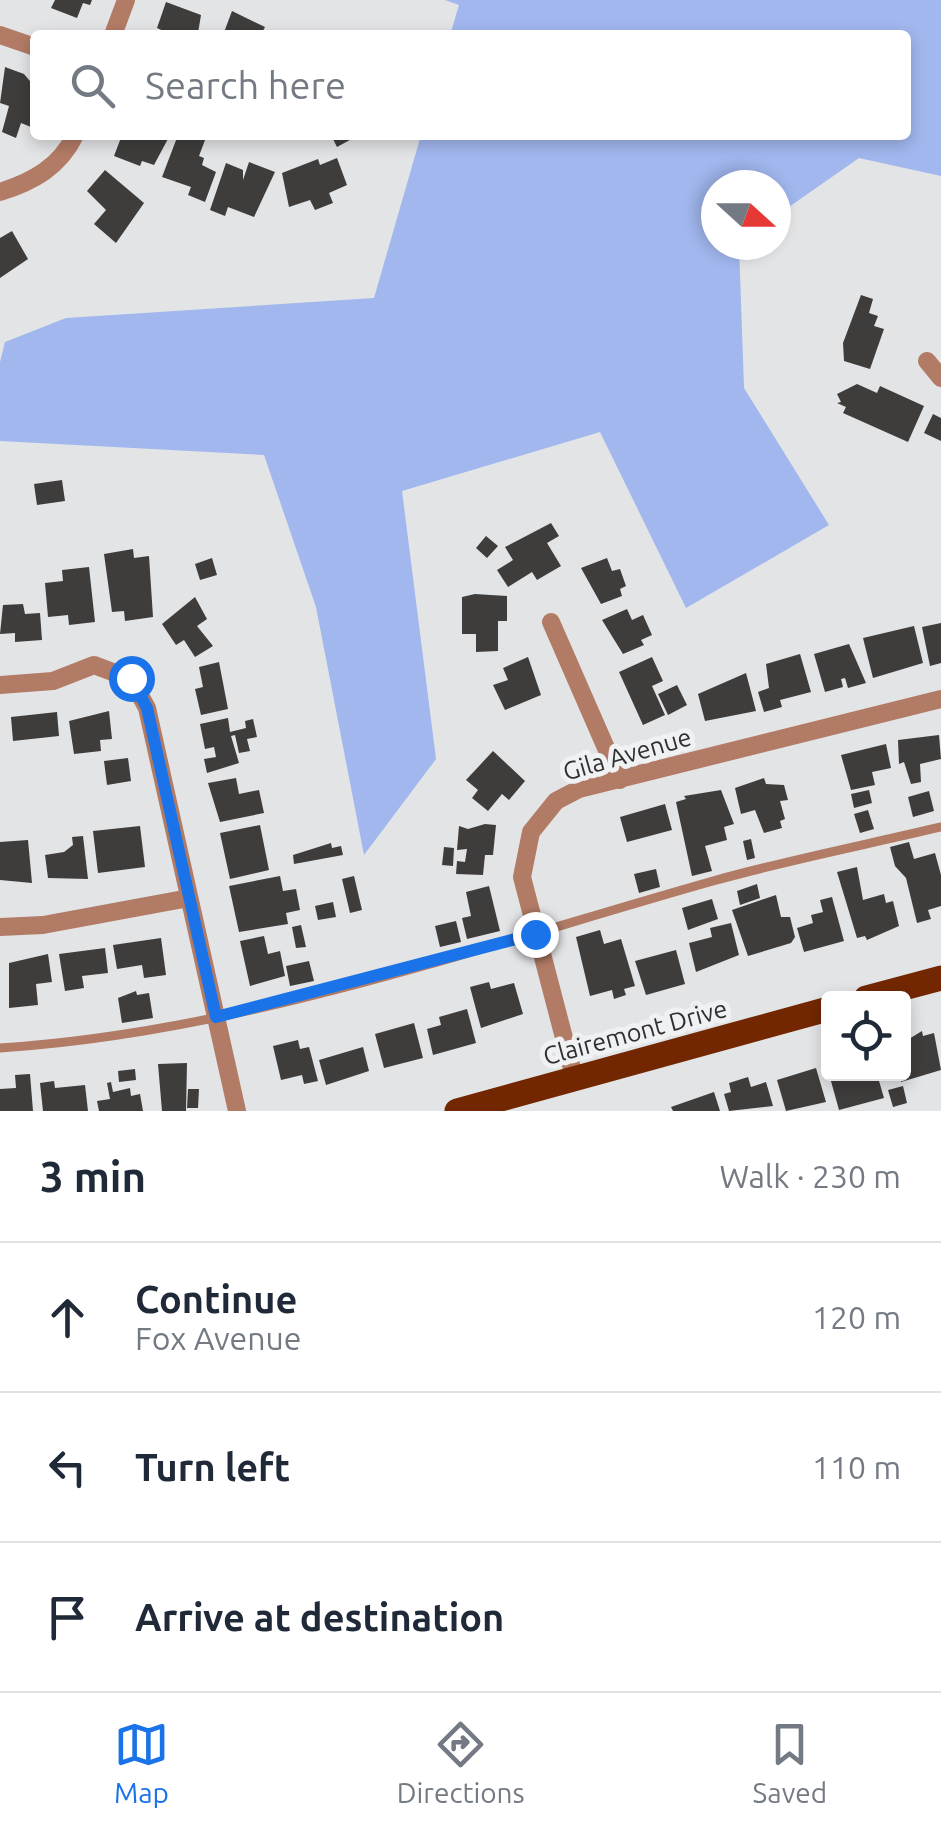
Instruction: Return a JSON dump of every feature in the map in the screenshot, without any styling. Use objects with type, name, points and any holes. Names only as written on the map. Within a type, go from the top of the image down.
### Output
[{"type":"main road","points":[[892,991],[941,978]]},
{"type":"main road","name":"Clairemont Drive","points":[[457,1111],[821,1011]]},
{"type":"street","points":[[115,30],[126,0]]},
{"type":"street","points":[[0,35],[30,46]]},
{"type":"street","points":[[0,192],[34,181],[62,156],[72,140]]},
{"type":"street","points":[[928,361],[941,378]]},
{"type":"street","points":[[551,622],[620,780]]},
{"type":"street","points":[[0,685],[52,681],[94,664],[131,678],[147,708],[238,1111]]},
{"type":"street","name":"Gila Avenue","points":[[575,1080],[522,877],[531,832],[556,801],[579,788],[941,699]]},
{"type":"street","points":[[0,928],[43,925],[189,898]]},
{"type":"lane","points":[[0,1048],[94,1042],[216,1017],[535,934],[716,880],[941,827]]},
{"type":"shaded area","points":[[445,0],[941,0],[941,176],[859,158],[791,206],[791,170],[701,170],[701,260],[740,260],[744,388],[829,525],[686,608],[600,432],[402,491],[436,759],[364,855],[316,607],[264,455],[0,441],[0,362],[5,342],[66,318],[374,298],[420,140],[911,140],[911,30],[452,30],[459,5]]},
{"type":"building","points":[[55,0],[92,0],[90,5],[83,3],[77,18],[51,8]]},
{"type":"building","points":[[166,2],[201,15],[198,30],[157,28]]},
{"type":"building","points":[[232,11],[265,27],[264,30],[225,30]]},
{"type":"building","points":[[5,67],[24,74],[30,81],[30,127],[21,123],[16,138],[2,132],[9,106],[0,103]]},
{"type":"building","points":[[120,140],[167,140],[154,165],[142,161],[140,166],[114,156]]},
{"type":"building","points":[[176,140],[205,140],[199,156],[204,158],[202,165],[216,172],[205,202],[188,195],[191,187],[162,177]]},
{"type":"building","points":[[337,158],[347,185],[329,193],[333,203],[315,210],[310,200],[289,207],[282,173],[318,159],[320,165]]},
{"type":"building","points":[[249,162],[275,172],[254,217],[228,207],[225,216],[210,210],[226,163],[243,170],[243,180]]},
{"type":"building","points":[[105,170],[144,203],[116,243],[94,224],[106,210],[87,191]]},
{"type":"building","points":[[12,231],[28,259],[0,278],[0,238]]},
{"type":"building","points":[[861,295],[873,299],[869,313],[878,316],[874,326],[884,329],[870,369],[844,361],[843,343]]},
{"type":"building","points":[[857,384],[877,393],[880,386],[924,406],[908,442],[843,413],[846,407],[837,403],[841,402],[837,394]]},
{"type":"building","points":[[933,414],[941,418],[941,441],[924,433]]},
{"type":"building","points":[[62,480],[65,501],[37,505],[34,484]]},
{"type":"building","points":[[551,523],[559,536],[547,543],[561,566],[537,580],[532,572],[508,587],[497,570],[513,560],[505,547]]},
{"type":"building","points":[[486,536],[498,546],[487,558],[476,548]]},
{"type":"building","points":[[133,549],[134,558],[149,556],[153,617],[125,621],[124,611],[112,612],[104,554]]},
{"type":"building","points":[[212,558],[217,575],[200,580],[195,564]]},
{"type":"building","points":[[607,558],[612,571],[620,569],[626,586],[620,589],[622,596],[601,604],[581,568]]},
{"type":"building","points":[[89,567],[95,622],[69,625],[68,615],[48,617],[45,583],[63,581],[62,570]]},
{"type":"building","points":[[507,596],[507,621],[498,621],[498,651],[476,652],[476,634],[462,634],[462,597]]},
{"type":"building","points":[[195,597],[207,619],[197,626],[213,646],[195,657],[184,640],[176,645],[162,624]]},
{"type":"building","points":[[23,604],[25,614],[40,613],[42,640],[15,642],[15,633],[0,634],[3,605]]},
{"type":"building","points":[[627,609],[632,620],[643,615],[652,635],[641,640],[644,645],[623,654],[602,620]]},
{"type":"building","points":[[941,623],[941,663],[930,666],[922,627]]},
{"type":"building","points":[[914,626],[923,663],[873,678],[863,638]]},
{"type":"building","points":[[849,644],[866,683],[848,688],[845,678],[841,679],[843,687],[825,692],[814,654]]},
{"type":"building","points":[[800,654],[811,692],[780,700],[782,707],[764,712],[758,692],[769,688],[766,664]]},
{"type":"building","points":[[528,657],[541,695],[505,710],[493,685],[508,680],[503,668]]},
{"type":"building","points":[[652,657],[663,681],[652,686],[665,715],[643,725],[619,672]]},
{"type":"building","points":[[219,662],[228,709],[201,715],[195,689],[203,687],[199,667]]},
{"type":"building","points":[[746,673],[756,711],[705,721],[698,694]]},
{"type":"building","points":[[677,685],[687,705],[668,715],[658,694]]},
{"type":"building","points":[[109,711],[112,739],[100,740],[101,751],[74,754],[69,721]]},
{"type":"building","points":[[57,712],[59,736],[13,741],[11,717]]},
{"type":"building","points":[[228,718],[230,732],[246,728],[245,721],[253,719],[257,737],[247,739],[250,751],[239,753],[235,735],[231,736],[239,763],[207,773],[204,759],[216,757],[214,747],[205,749],[200,724]]},
{"type":"building","points":[[939,735],[941,759],[920,764],[921,782],[911,784],[904,762],[899,764],[898,740]]},
{"type":"building","points":[[886,744],[891,768],[872,772],[875,785],[851,790],[841,755]]},
{"type":"building","points":[[493,751],[525,781],[509,800],[502,794],[488,811],[472,798],[478,790],[466,780]]},
{"type":"building","points":[[128,758],[131,781],[107,785],[104,761]]},
{"type":"building","points":[[236,778],[239,794],[259,790],[264,813],[220,822],[208,783]]},
{"type":"building","points":[[764,778],[766,784],[784,785],[788,800],[780,801],[785,819],[780,821],[782,828],[764,833],[755,810],[741,814],[735,788]]},
{"type":"building","points":[[721,790],[734,824],[724,827],[727,840],[705,846],[712,871],[692,876],[676,802],[686,799],[684,796]]},
{"type":"building","points":[[869,790],[872,803],[854,808],[851,794]]},
{"type":"building","points":[[929,791],[934,811],[913,817],[908,797]]},
{"type":"building","points":[[665,804],[672,830],[627,842],[620,817]]},
{"type":"building","points":[[868,810],[874,829],[860,833],[854,814]]},
{"type":"building","points":[[260,825],[269,870],[230,879],[220,833]]},
{"type":"building","points":[[496,825],[493,855],[485,855],[483,875],[456,874],[457,861],[465,862],[467,849],[457,850],[459,826],[468,829]]},
{"type":"building","points":[[140,826],[145,867],[98,873],[93,831]]},
{"type":"building","points":[[83,836],[88,879],[48,878],[45,855],[64,852],[73,845],[72,837]]},
{"type":"building","points":[[751,839],[755,858],[747,860],[743,841]]},
{"type":"building","points":[[28,840],[32,883],[0,880],[0,842]]},
{"type":"building","points":[[909,842],[914,859],[935,853],[941,875],[941,906],[928,910],[931,919],[917,923],[906,878],[895,866],[890,847]]},
{"type":"building","points":[[331,843],[332,848],[341,846],[343,855],[294,864],[293,855]]},
{"type":"building","points":[[444,847],[454,848],[453,866],[442,865]]},
{"type":"building","points":[[857,867],[863,900],[884,894],[886,903],[893,901],[899,926],[867,940],[865,936],[857,938],[837,872]]},
{"type":"building","points":[[656,869],[660,887],[639,893],[634,874]]},
{"type":"building","points":[[280,876],[283,891],[296,889],[300,910],[286,913],[288,924],[239,932],[229,886]]},
{"type":"building","points":[[354,876],[362,910],[350,913],[342,879]]},
{"type":"building","points":[[757,884],[760,898],[740,905],[737,891]]},
{"type":"building","points":[[489,886],[500,931],[467,939],[462,918],[471,916],[466,892]]},
{"type":"building","points":[[776,895],[781,917],[790,917],[795,937],[791,943],[748,956],[732,910]]},
{"type":"building","points":[[832,897],[844,941],[804,952],[797,928],[813,923],[811,915],[823,912],[820,900]]},
{"type":"building","points":[[712,899],[718,919],[688,930],[682,908]]},
{"type":"building","points":[[333,902],[336,917],[318,920],[315,906]]},
{"type":"building","points":[[456,921],[461,942],[440,947],[435,926]]},
{"type":"building","points":[[731,923],[739,955],[696,972],[689,943],[712,937],[710,928]]},
{"type":"building","points":[[301,925],[306,947],[296,948],[292,927]]},
{"type":"building","points":[[600,930],[604,944],[621,939],[635,986],[624,989],[626,995],[614,999],[612,990],[590,996],[576,937]]},
{"type":"building","points":[[264,936],[268,954],[280,951],[285,976],[250,986],[240,941]]},
{"type":"building","points":[[161,938],[166,975],[144,978],[142,965],[117,969],[113,945]]},
{"type":"building","points":[[105,948],[108,973],[82,976],[84,988],[65,991],[59,954]]},
{"type":"building","points":[[676,950],[685,984],[646,995],[635,961]]},
{"type":"building","points":[[48,954],[52,982],[36,984],[38,1005],[9,1008],[9,963]]},
{"type":"building","points":[[309,961],[314,981],[290,986],[286,966]]},
{"type":"building","points":[[489,982],[491,989],[514,983],[523,1014],[481,1028],[470,987]]},
{"type":"building","points":[[136,991],[137,995],[149,993],[153,1018],[122,1023],[118,998]]},
{"type":"building","points":[[467,1009],[476,1043],[433,1055],[427,1029],[441,1025],[439,1017]]},
{"type":"building","points":[[414,1023],[423,1058],[384,1068],[375,1034]]},
{"type":"building","points":[[922,1031],[923,1036],[934,1033],[941,1070],[911,1079],[911,1038]]},
{"type":"building","points":[[298,1040],[300,1049],[309,1047],[318,1081],[304,1084],[302,1075],[281,1080],[273,1046]]},
{"type":"building","points":[[363,1047],[369,1071],[326,1085],[319,1060]]},
{"type":"building","points":[[187,1063],[186,1111],[162,1111],[158,1064]]},
{"type":"building","points":[[816,1068],[826,1102],[786,1111],[777,1080]]},
{"type":"building","points":[[135,1069],[136,1080],[119,1082],[118,1071]]},
{"type":"building","points":[[30,1074],[33,1111],[0,1111],[0,1089],[16,1088],[15,1075]]},
{"type":"building","points":[[748,1077],[751,1087],[766,1082],[773,1106],[729,1111],[724,1094],[731,1092],[729,1083]]},
{"type":"building","points":[[54,1081],[55,1088],[85,1085],[88,1111],[43,1111],[40,1083]]},
{"type":"building","points":[[831,1081],[879,1081],[884,1098],[839,1110]]},
{"type":"building","points":[[111,1082],[113,1092],[130,1088],[131,1096],[140,1094],[143,1111],[99,1111],[97,1101],[110,1099],[107,1083]]},
{"type":"building","points":[[903,1086],[907,1103],[893,1107],[888,1090]]},
{"type":"building","points":[[188,1089],[199,1089],[198,1108],[187,1108]]},
{"type":"building","points":[[714,1092],[720,1111],[673,1111],[671,1107]]},
{"type":"route","points":[[131,678],[147,708],[216,1017],[535,934]]}]
